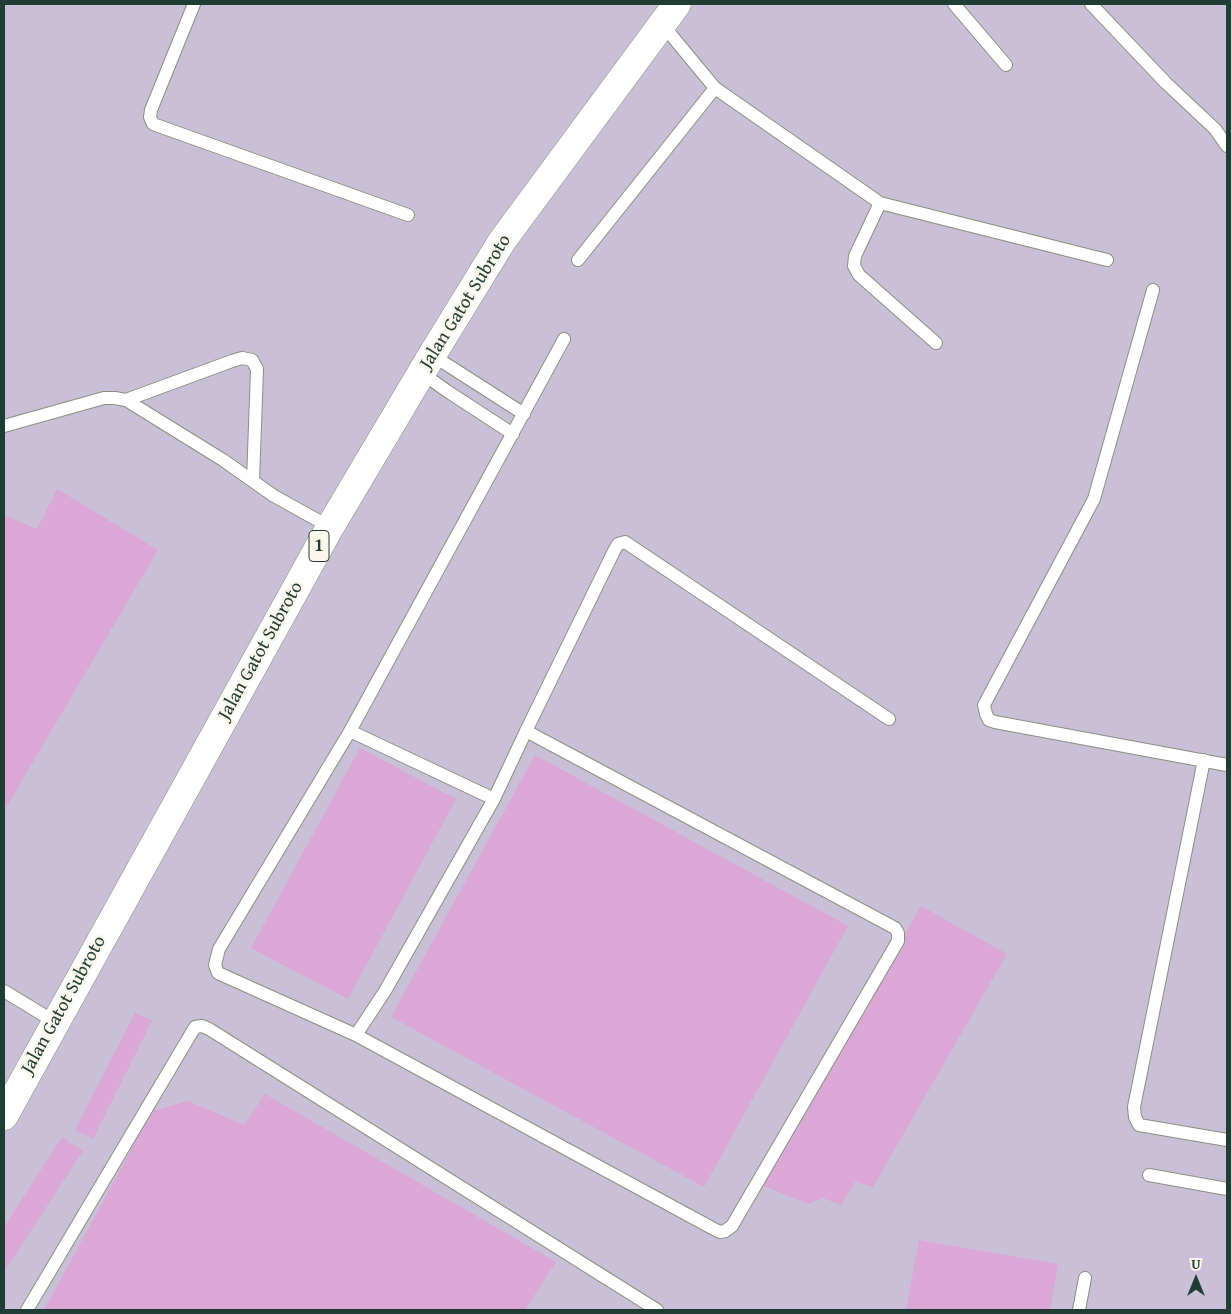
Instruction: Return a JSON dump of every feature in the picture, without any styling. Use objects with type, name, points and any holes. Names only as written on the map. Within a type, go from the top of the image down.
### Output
[{"type":"highway","name":"Jalan Gatot Subroto","points":[[4,1116],[330,527],[427,364],[502,241],[670,14]]},
{"type":"lane","points":[[194,4],[150,110],[153,124],[408,214]]},
{"type":"lane","points":[[954,4],[1006,64]]},
{"type":"lane","points":[[1091,4],[1166,83],[1215,129],[1227,146]]},
{"type":"lane","points":[[670,14],[715,88],[880,203],[1107,260]]},
{"type":"lane","points":[[578,260],[715,88]]},
{"type":"lane","points":[[880,203],[855,256],[854,266],[859,275],[936,343]]},
{"type":"lane","points":[[1153,290],[1094,499],[984,705],[989,720],[995,722],[1227,765]]},
{"type":"lane","points":[[526,731],[888,923],[898,933],[898,941],[732,1226],[725,1231],[720,1232],[712,1228],[356,1035],[218,973],[214,965],[219,949],[350,731],[564,339]]},
{"type":"lane","points":[[126,400],[232,361],[242,358],[252,360],[257,369],[253,481]]},
{"type":"lane","points":[[427,364],[524,414]]},
{"type":"lane","points":[[427,364],[446,391],[513,434]]},
{"type":"lane","points":[[4,426],[104,398],[126,400],[223,460],[274,496],[330,527]]},
{"type":"lane","points":[[356,1035],[385,991],[494,799],[618,544],[625,542],[890,719]]},
{"type":"lane","points":[[350,731],[494,799]]},
{"type":"lane","points":[[1204,760],[1134,1107],[1138,1125],[1227,1140]]},
{"type":"lane","points":[[4,991],[55,1022]]},
{"type":"lane","points":[[27,1310],[195,1027],[202,1026],[657,1310]]},
{"type":"lane","points":[[1149,1175],[1227,1190]]},
{"type":"lane","points":[[1079,1310],[1085,1278]]},
{"type":"shaded area","points":[[4,4],[1227,4],[1227,1310],[4,1310]]},
{"type":"building","points":[[57,489],[158,550],[4,811],[4,515],[37,529]]},
{"type":"building","points":[[360,748],[456,799],[348,999],[251,948]]},
{"type":"building","points":[[535,755],[848,926],[704,1187],[391,1017]]},
{"type":"building","points":[[921,906],[1007,954],[873,1187],[855,1182],[841,1205],[823,1198],[808,1204],[762,1185]]},
{"type":"building","points":[[135,1013],[152,1021],[93,1139],[75,1130]]},
{"type":"building","points":[[265,1094],[556,1262],[525,1310],[44,1310],[152,1111],[188,1101],[244,1125]]},
{"type":"building","points":[[62,1137],[83,1151],[4,1272],[4,1227]]},
{"type":"building","points":[[919,1240],[1058,1264],[1050,1310],[906,1310]]}]
